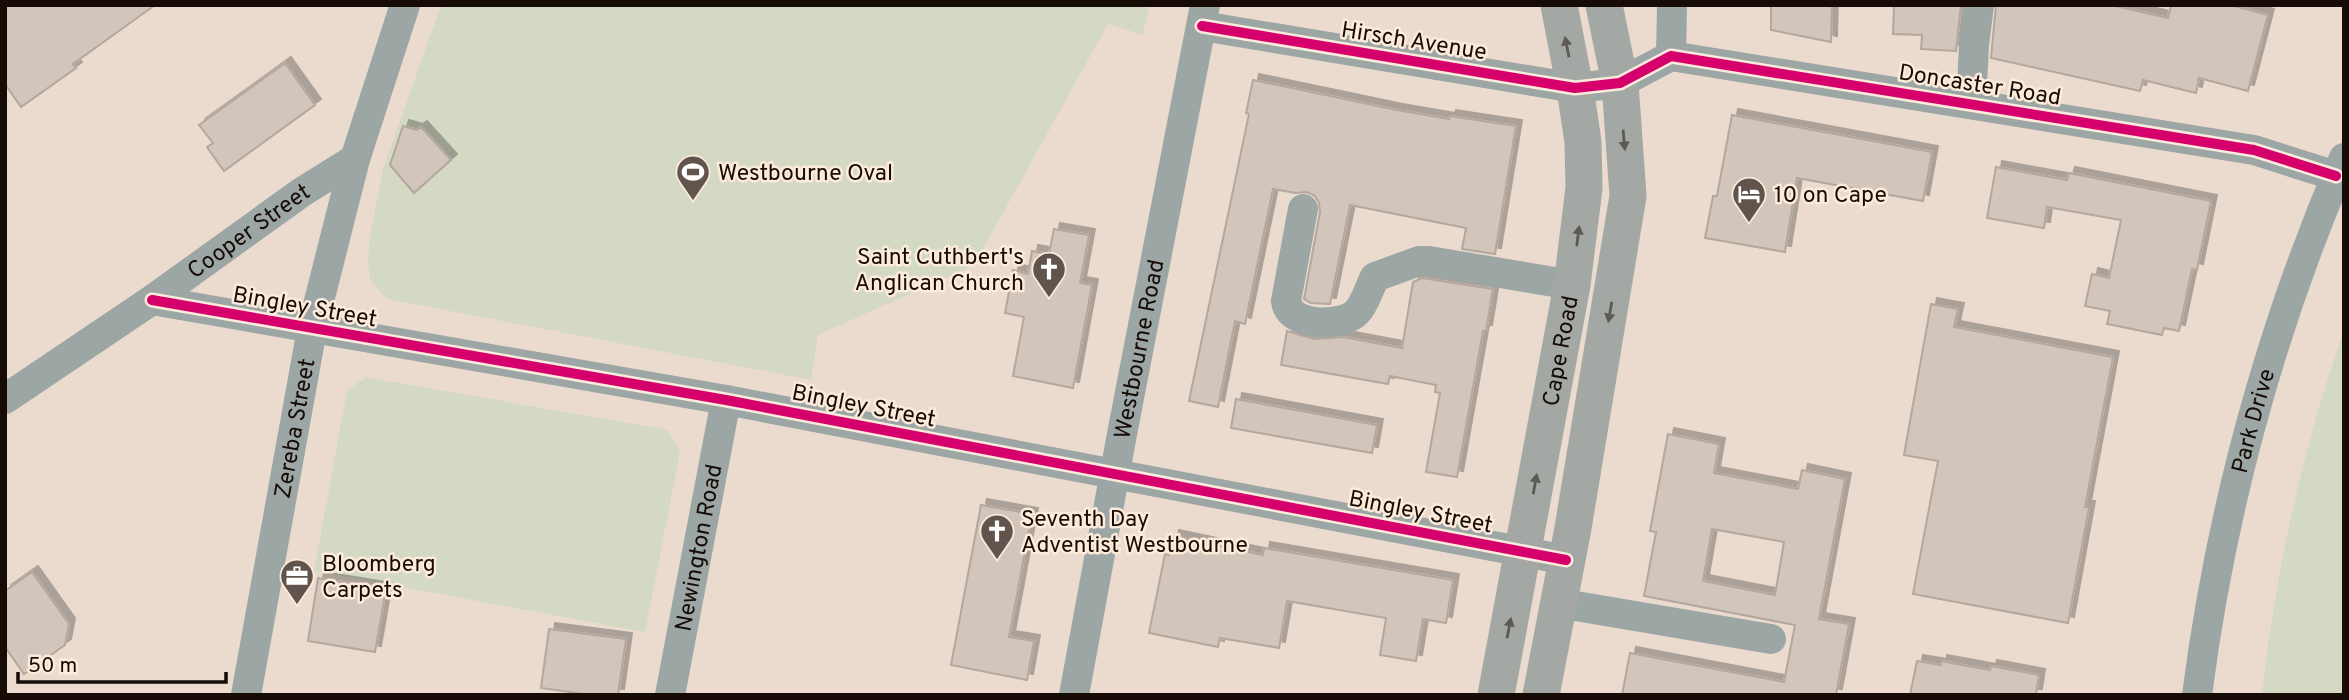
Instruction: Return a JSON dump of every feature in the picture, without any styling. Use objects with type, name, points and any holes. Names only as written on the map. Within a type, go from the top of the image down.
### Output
[{"type":"main road","name":"Cape Road","points":[[1496,695],[1572,285],[1584,188],[1583,142],[1576,88],[1559,5]]},
{"type":"main road","name":"Cape Road","points":[[1541,695],[1573,528],[1626,219],[1628,196],[1620,83],[1604,5]]},
{"type":"street","name":"Zereba Street","points":[[246,695],[312,329],[355,159],[405,5]]},
{"type":"street","points":[[1620,83],[1671,56],[1672,5]]},
{"type":"street","points":[[1971,104],[1979,5]]},
{"type":"street","name":"Hirsch Avenue","points":[[1203,16],[1576,88],[1620,83]]},
{"type":"street","name":"Westbourne Road","points":[[1074,695],[1203,16]]},
{"type":"street","name":"Doncaster Road","points":[[1671,56],[2254,150],[2340,167]]},
{"type":"street","name":"Cooper Street","points":[[5,399],[152,300],[302,192],[355,159]]},
{"type":"street","name":"Park Drive","points":[[2197,695],[2208,612],[2226,520],[2264,373],[2340,167]]},
{"type":"street","points":[[1303,209],[1286,301],[1287,309],[1297,318],[1325,323],[1347,318],[1358,311],[1375,277],[1419,261],[1492,270],[1572,285]]},
{"type":"street","name":"Bingley Street","points":[[152,300],[726,400],[1566,560]]},
{"type":"street","name":"Newington Road","points":[[670,695],[726,400]]},
{"type":"street","points":[[1558,603],[1772,639]]},
{"type":"green space","name":"Westbourne Oval","points":[[441,5],[1149,5],[1143,35],[1108,24],[974,265],[818,335],[811,380],[387,299],[370,280],[370,235],[383,169]]},
{"type":"green space","points":[[2344,330],[2344,695],[2262,695],[2292,510],[2329,374]]},
{"type":"green space","points":[[366,377],[668,430],[680,452],[645,632],[314,571],[347,391]]},
{"type":"building","points":[[5,5],[155,5],[73,64],[76,68],[21,107],[5,84]]},
{"type":"building","points":[[1771,5],[1832,5],[1831,42],[1771,30]]},
{"type":"building","points":[[1894,5],[1961,5],[1956,51],[1921,49],[1922,35],[1893,34]]},
{"type":"building","points":[[1996,5],[2111,5],[2168,18],[2171,5],[2231,5],[2268,15],[2248,91],[2199,78],[2196,93],[2143,80],[2140,91],[1991,58]]},
{"type":"building","points":[[285,63],[315,105],[224,171],[207,147],[213,143],[199,125]]},
{"type":"building","points":[[1253,80],[1397,110],[1516,126],[1495,254],[1462,249],[1466,228],[1350,205],[1330,304],[1311,303],[1304,299],[1320,212],[1319,203],[1315,196],[1307,192],[1273,189],[1245,324],[1235,321],[1218,407],[1189,401],[1249,114],[1246,113]]},
{"type":"building","points":[[1732,115],[1932,152],[1923,201],[1797,178],[1785,252],[1705,238],[1713,196],[1717,196]]},
{"type":"building","points":[[403,126],[417,130],[421,127],[451,160],[414,193],[390,165]]},
{"type":"building","points":[[1996,167],[2067,180],[2069,173],[2211,201],[2197,270],[2192,269],[2179,331],[2164,328],[2162,335],[2107,324],[2110,311],[2085,306],[2092,274],[2109,278],[2121,220],[2047,207],[2044,228],[1987,218]]},
{"type":"building","name":"Saint Cuthbert's Anglican Church","points":[[1054,229],[1089,235],[1080,283],[1092,285],[1073,388],[1013,376],[1024,317],[1005,313],[1013,270],[1028,274],[1032,251],[1049,254]]},
{"type":"building","points":[[1422,278],[1493,289],[1457,477],[1426,472],[1440,393],[1435,392],[1436,385],[1390,376],[1388,384],[1281,365],[1287,331],[1314,339],[1344,337],[1402,348],[1413,282]]},
{"type":"building","points":[[1931,304],[1958,309],[1954,327],[2113,357],[2085,507],[2089,507],[2068,623],[1913,594],[1938,461],[1904,455]]},
{"type":"building","points":[[1236,399],[1377,425],[1372,453],[1231,428]]},
{"type":"building","points":[[1668,434],[1719,444],[1714,473],[1798,489],[1802,470],[1845,479],[1819,619],[1849,624],[1836,695],[1622,695],[1630,653],[1784,682],[1795,625],[1644,596],[1656,532],[1650,531]],"holes":[[[1712,529],[1784,542],[1775,595],[1703,581]]]},
{"type":"building","name":"Seventh Day Adventist Westbourne","points":[[981,505],[1032,514],[1009,637],[1034,641],[1027,680],[951,665]]},
{"type":"building","points":[[1173,536],[1263,555],[1264,548],[1453,580],[1446,623],[1423,619],[1416,661],[1380,655],[1386,618],[1287,601],[1279,648],[1220,638],[1218,647],[1149,633],[1165,554],[1169,555]]},
{"type":"building","points":[[32,572],[69,624],[65,645],[24,674],[5,647],[5,591]]},
{"type":"building","points":[[318,578],[386,589],[375,652],[308,641]]},
{"type":"building","points":[[549,629],[626,639],[618,695],[591,695],[541,688]]},
{"type":"building","points":[[1917,661],[1941,665],[1941,661],[1990,670],[1991,666],[2039,675],[2036,695],[1910,695]]},
{"type":"cycle path","points":[[1202,26],[1575,88],[1620,83],[1671,56],[2254,150],[2336,176]]},
{"type":"cycle path","points":[[152,300],[726,400],[1566,560]]},
{"type":"place","name":"Westbourne Oval","points":[[693,202]]},
{"type":"place","name":"10 on Cape","points":[[1749,224]]},
{"type":"place","name":"Saint Cuthbert's Anglican Church","points":[[1049,299]]},
{"type":"place","name":"Seventh Day Adventist Westbourne","points":[[997,561]]},
{"type":"place","name":"Bloomberg Carpets","points":[[297,606]]}]
